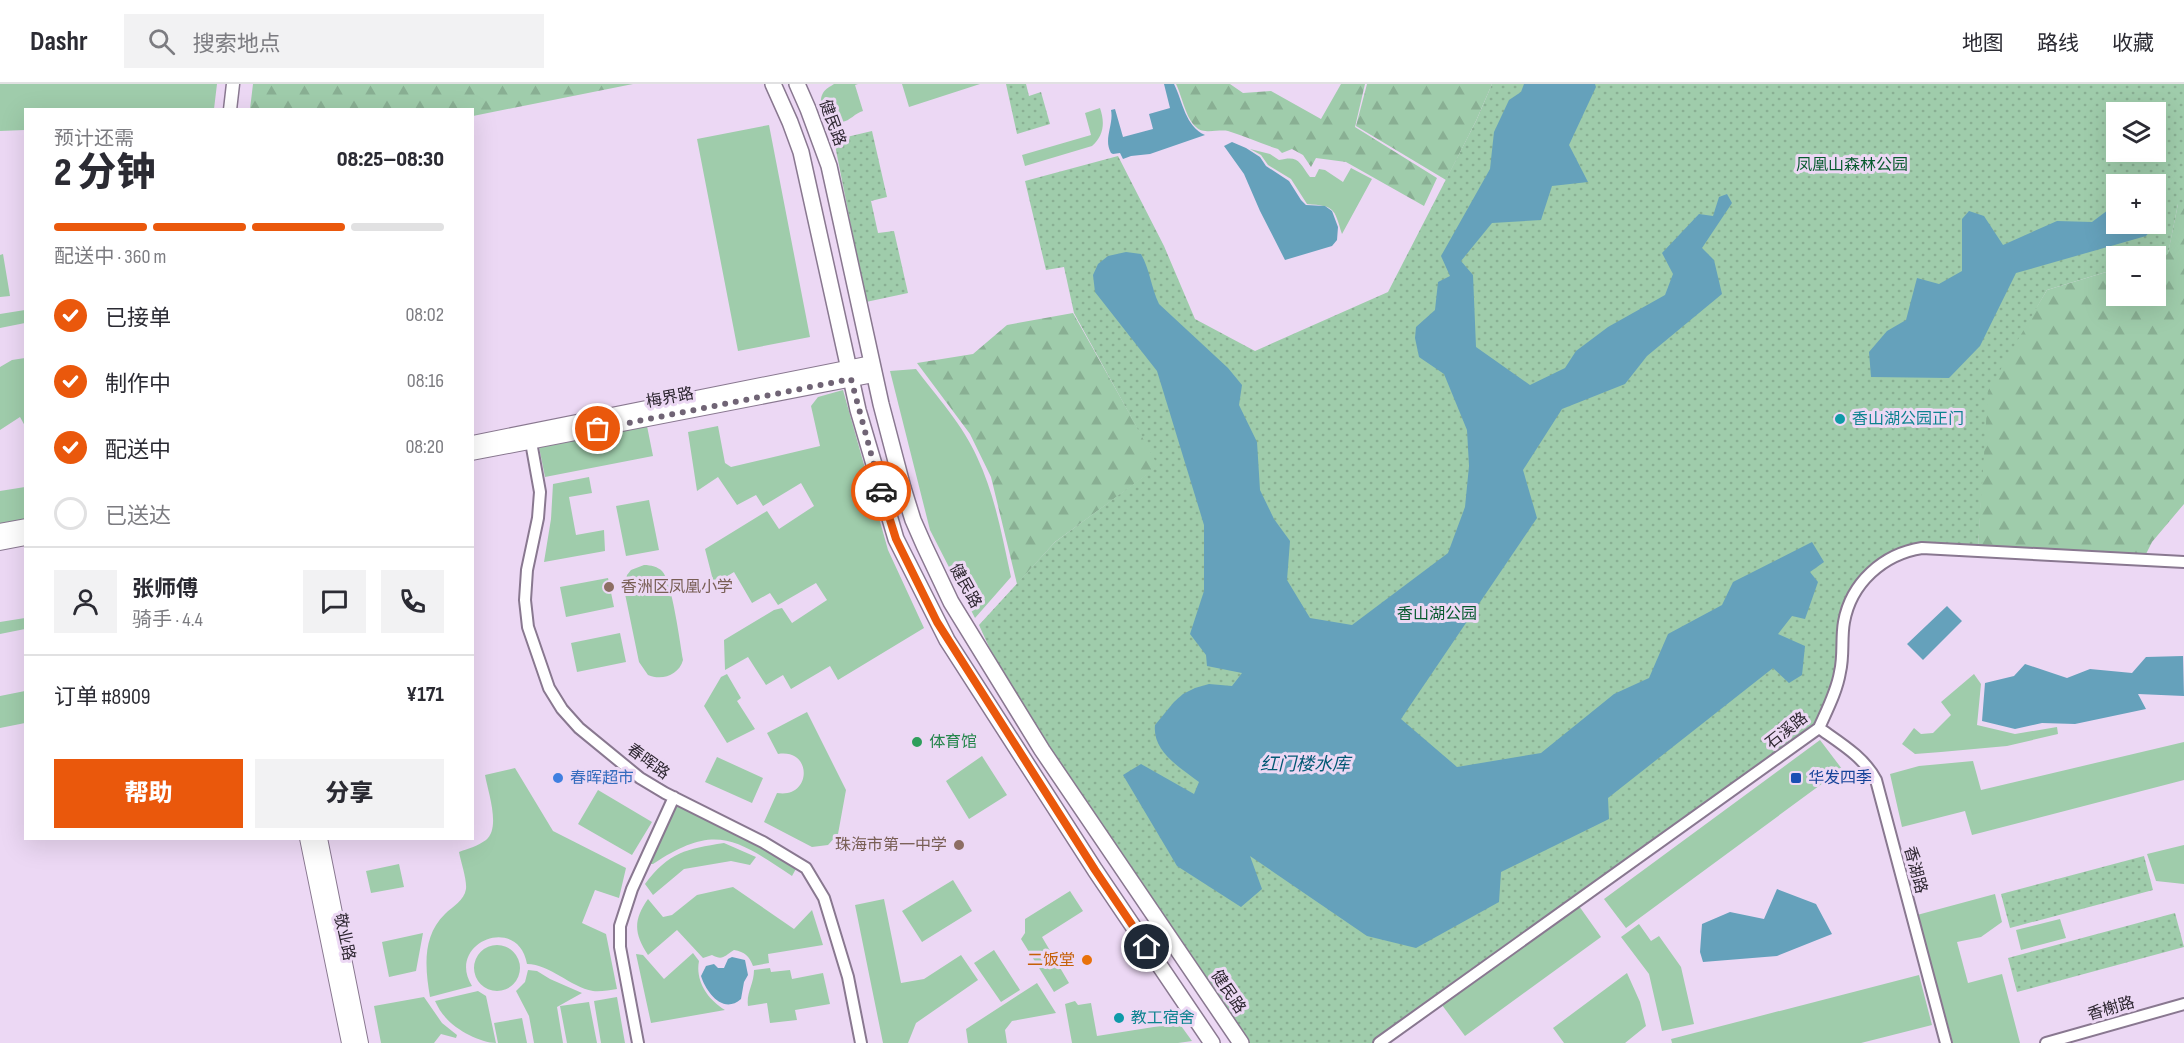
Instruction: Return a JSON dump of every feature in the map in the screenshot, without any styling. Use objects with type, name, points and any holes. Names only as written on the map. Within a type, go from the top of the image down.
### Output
[{"type":"main road","points":[[773,84],[801,152],[849,374],[896,539],[937,622],[1095,870],[1212,1043]]},
{"type":"main road","name":"健民路","points":[[797,84],[829,166],[872,369],[913,520],[951,603],[1042,750],[1241,1043]]},
{"type":"main road","points":[[474,443],[872,369]]},
{"type":"main road","name":"梅界路","points":[[474,453],[849,374]]},
{"type":"main road","points":[[0,531],[24,526]]},
{"type":"main road","points":[[0,543],[24,538]]},
{"type":"main road","name":"敬业路","points":[[307,840],[349,1043]]},
{"type":"main road","points":[[320,840],[361,1043]]},
{"type":"street","points":[[230,108],[233,84]]},
{"type":"street","name":"春晖路","points":[[531,442],[540,492],[538,518],[527,570],[525,600],[528,627],[549,688],[562,709],[579,728],[640,778],[763,842],[806,868],[824,898],[848,976],[861,1043]]},
{"type":"street","name":"石溪路","points":[[1379,1043],[1819,728],[1840,675],[1844,624],[1849,604],[1864,580],[1876,567],[1892,557],[1922,548],[2184,562]]},
{"type":"street","name":"香湖路","points":[[1819,728],[1862,759],[1876,780],[1947,1043]]},
{"type":"street","points":[[638,1043],[620,947],[621,926],[632,890],[674,797]]},
{"type":"street","name":"香榭路","points":[[2046,1043],[2184,1004]]},
{"type":"green space","points":[[0,84],[217,84],[214,108],[24,108],[24,130],[0,131]]},
{"type":"green space","points":[[253,84],[633,84],[474,116],[474,108],[250,108]]},
{"type":"green space","points":[[834,84],[858,84],[855,85],[863,111],[842,122],[828,117],[822,108],[821,98],[825,90]]},
{"type":"green space","points":[[902,84],[980,84],[909,107]]},
{"type":"green space","points":[[1006,84],[1026,84],[1029,96],[1041,92],[1050,124],[1017,134]]},
{"type":"green space","points":[[1176,84],[1230,84],[1243,93],[1271,91],[1321,119],[1341,84],[1365,84],[1355,127],[1437,178],[1424,206],[1346,162],[1316,158],[1311,167],[1303,155],[1292,149],[1282,153],[1278,149],[1228,131],[1199,129],[1190,119]]},
{"type":"green space","points":[[1367,84],[1492,84],[1446,180],[1356,126]]},
{"type":"green space","name":"香山湖公园","points":[[1492,84],[2184,84],[2184,203],[2178,204],[2168,254],[2166,254],[2166,246],[2106,246],[2106,272],[2047,290],[1988,391],[1978,549],[1901,552],[1853,595],[1842,664],[1819,728],[1378,1043],[1240,1043],[1019,713],[979,625],[1055,542],[1158,466],[1074,313],[1064,267],[1046,270],[1025,181],[1118,156],[1164,246],[1195,319],[1255,351],[1388,292],[1476,121]]},
{"type":"green space","points":[[1720,84],[2184,84],[2184,504],[2152,542],[2143,560],[1978,549],[1986,391],[2047,290],[2106,272],[2106,306],[2166,306],[2166,254],[2178,204],[2166,193],[2166,174],[2112,174]]},
{"type":"green space","points":[[1100,108],[1103,119],[1102,128],[1099,138],[1092,146],[1025,166],[1022,155],[1091,135],[1085,113]]},
{"type":"green space","points":[[769,125],[810,337],[738,351],[697,139]]},
{"type":"green space","points":[[872,131],[887,197],[871,201],[878,233],[894,231],[908,293],[866,302],[834,140]]},
{"type":"green space","points":[[1250,149],[1270,154],[1279,160],[1295,159],[1310,177],[1315,177],[1319,169],[1325,170],[1343,182],[1351,168],[1372,179],[1342,234],[1332,210],[1307,204],[1291,179],[1268,165],[1261,155]]},
{"type":"green space","points":[[3,254],[10,296],[0,297],[0,255]]},
{"type":"green space","points":[[24,310],[24,323],[0,328],[0,314]]},
{"type":"green space","points":[[1073,313],[1159,466],[1055,542],[1017,584],[991,477],[970,434],[917,363],[973,354],[1007,325]]},
{"type":"green space","points":[[24,358],[24,424],[20,417],[0,430],[0,367],[12,360]]},
{"type":"green space","points":[[916,369],[957,422],[971,445],[989,486],[1001,531],[1011,577],[975,618],[930,530],[890,371]]},
{"type":"green space","points":[[843,390],[888,550],[924,628],[838,680],[830,666],[791,689],[783,675],[766,685],[748,657],[725,670],[724,640],[774,610],[782,608],[792,623],[827,600],[816,583],[778,605],[770,593],[752,603],[734,572],[714,584],[705,549],[767,511],[779,529],[814,506],[801,483],[763,506],[756,495],[737,505],[718,477],[697,491],[688,432],[718,426],[725,463],[731,467],[820,446],[811,406],[818,397]]},
{"type":"green space","points":[[647,426],[653,456],[545,477],[539,447]]},
{"type":"green space","points":[[589,477],[592,493],[569,497],[576,535],[604,530],[605,551],[544,562],[551,519],[553,484]]},
{"type":"green space","points":[[24,487],[24,519],[0,524],[0,491]]},
{"type":"green space","points":[[649,500],[659,550],[626,556],[616,506]]},
{"type":"green space","points":[[644,565],[658,568],[666,577],[678,627],[683,660],[678,670],[664,677],[648,675],[639,662],[624,589],[627,575],[631,570]]},
{"type":"green space","points":[[608,578],[614,607],[566,617],[560,587]]},
{"type":"green space","points":[[24,618],[24,629],[0,634],[0,622]]},
{"type":"green space","points":[[620,633],[626,662],[577,672],[571,643]]},
{"type":"green space","points":[[727,674],[741,698],[737,701],[755,729],[727,743],[704,706],[721,677]]},
{"type":"green space","points":[[1974,674],[1981,684],[1977,725],[2015,734],[2057,727],[2058,734],[2007,746],[1915,754],[1902,744],[1914,728],[1921,734],[1933,733],[1951,715],[1941,702]]},
{"type":"green space","points":[[24,691],[24,723],[0,728],[0,696]]},
{"type":"green space","points":[[807,712],[846,790],[838,834],[828,845],[812,847],[764,822],[777,793],[789,793],[797,789],[804,774],[798,758],[789,754],[778,754],[767,733]]},
{"type":"green space","points":[[1820,740],[1842,769],[1626,928],[1604,899]]},
{"type":"green space","points":[[2184,742],[2184,780],[1972,835],[1965,811],[1902,827],[1890,774],[1919,766],[1973,761],[1981,790]]},
{"type":"green space","points":[[982,756],[1007,795],[969,819],[946,781]]},
{"type":"green space","points":[[717,757],[763,778],[752,803],[705,782]]},
{"type":"green space","points":[[515,768],[553,831],[626,868],[619,898],[595,890],[582,923],[606,934],[617,989],[596,991],[585,989],[552,971],[527,964],[521,949],[511,940],[499,937],[486,940],[475,947],[468,957],[466,971],[472,986],[430,997],[426,964],[432,932],[445,914],[461,900],[466,889],[459,852],[486,840],[493,827],[485,775]]},
{"type":"green space","points":[[598,790],[652,822],[632,855],[578,824]]},
{"type":"green space","points":[[676,803],[760,843],[797,867],[792,876],[755,852],[724,840],[693,843],[649,864]]},
{"type":"green space","points":[[724,843],[756,857],[750,865],[731,861],[684,869],[653,895],[645,884],[662,865],[679,854],[699,847]]},
{"type":"green space","points":[[2184,845],[2184,884],[2156,881],[2147,854]]},
{"type":"green space","points":[[2144,856],[2153,890],[2010,928],[2001,894]]},
{"type":"green space","points":[[399,864],[404,887],[371,893],[366,871]]},
{"type":"green space","points":[[953,880],[972,911],[922,942],[902,911]]},
{"type":"green space","points":[[733,887],[794,929],[812,910],[823,945],[768,954],[769,963],[753,966],[746,955],[734,950],[721,958],[712,955],[703,958],[677,930],[648,955],[640,940],[637,927],[640,914],[648,899],[663,917],[672,915],[697,895]]},
{"type":"green space","points":[[1070,891],[1083,911],[1042,937],[1069,983],[1054,992],[1021,939],[1025,933],[1025,919]]},
{"type":"green space","points":[[1995,894],[2002,922],[1981,937],[1957,942],[1968,983],[2002,974],[2020,1043],[1953,1043],[1917,915]]},
{"type":"green space","points":[[884,899],[901,983],[924,979],[961,955],[978,980],[916,1023],[908,1043],[883,1043],[855,905]]},
{"type":"green space","points":[[1579,906],[1601,937],[1465,1036],[1442,1005]]},
{"type":"green space","points":[[2175,913],[2184,947],[2017,992],[2008,958]]},
{"type":"green space","points":[[2060,919],[2066,938],[2021,950],[2016,930]]},
{"type":"green space","points":[[1639,924],[1651,941],[1659,936],[1681,967],[1694,1024],[1662,1031],[1649,974],[1621,937]]},
{"type":"green space","points":[[423,933],[416,971],[389,977],[382,942]]},
{"type":"green space","points":[[497,945],[513,952],[520,968],[513,984],[497,991],[481,984],[474,968],[481,952]]},
{"type":"green space","points":[[994,950],[1020,990],[1001,1002],[974,963]]},
{"type":"green space","points":[[693,953],[699,961],[699,976],[704,989],[713,1001],[725,1010],[651,1023],[636,954],[643,955],[664,979]]},
{"type":"green space","points":[[770,968],[771,972],[790,970],[792,979],[823,973],[830,1004],[795,1010],[797,1020],[770,1023],[767,1003],[748,1006],[748,1001],[754,970]]},
{"type":"green space","points":[[528,970],[537,971],[582,993],[557,1007],[563,1043],[534,1043],[529,1016],[516,991],[525,982]]},
{"type":"green space","points":[[1627,973],[1640,1002],[1646,1026],[1625,1043],[1564,1043],[1553,1028]]},
{"type":"green space","points":[[1919,975],[1932,1025],[1861,1043],[1672,1043],[1671,1039]]},
{"type":"green space","points":[[1037,983],[1056,1013],[1012,1021],[1005,1030],[1007,1043],[968,1043],[966,1029]]},
{"type":"green space","points":[[478,991],[486,996],[496,1043],[469,1035],[450,1023],[435,1001]]},
{"type":"green space","points":[[424,997],[442,1023],[457,1035],[456,1038],[441,1034],[434,1043],[381,1043],[374,1006]]},
{"type":"green space","points":[[617,997],[625,1043],[601,1043],[594,1001]]},
{"type":"green space","points":[[1075,1001],[1078,1005],[1091,1003],[1097,1036],[1179,1023],[1192,1041],[1072,1043],[1065,1004]]},
{"type":"green space","points":[[589,1002],[597,1043],[567,1043],[560,1006]]},
{"type":"green space","points":[[522,1018],[527,1043],[498,1043],[494,1023]]},
{"type":"water","points":[[1164,84],[1174,84],[1189,120],[1198,131],[1205,135],[1150,154],[1123,159],[1120,153],[1111,153],[1108,137],[1111,110],[1115,109],[1123,137],[1153,129],[1149,114],[1170,108]]},
{"type":"water","name":"红门楼水库","points":[[1524,84],[1595,84],[1596,87],[1569,145],[1588,182],[1552,186],[1541,220],[1492,223],[1461,261],[1473,275],[1476,347],[1530,385],[1565,368],[1576,351],[1608,327],[1665,295],[1673,274],[1662,253],[1699,214],[1713,216],[1719,197],[1727,194],[1732,203],[1702,248],[1714,260],[1722,294],[1647,356],[1625,384],[1562,409],[1523,470],[1537,518],[1401,719],[1457,767],[1541,753],[1614,694],[1649,678],[1668,634],[1722,605],[1733,582],[1812,542],[1824,562],[1810,572],[1818,582],[1805,619],[1792,616],[1778,634],[1805,646],[1802,675],[1789,683],[1773,668],[1608,798],[1609,819],[1501,872],[1499,902],[1416,948],[1367,936],[1250,856],[1262,889],[1241,907],[1177,866],[1123,775],[1141,764],[1194,794],[1199,782],[1176,765],[1163,751],[1155,735],[1155,725],[1183,694],[1209,684],[1232,686],[1242,673],[1207,666],[1206,655],[1190,634],[1204,591],[1204,525],[1157,371],[1095,292],[1093,275],[1098,264],[1108,256],[1126,252],[1141,254],[1159,304],[1228,368],[1242,385],[1239,405],[1257,442],[1260,490],[1274,519],[1290,541],[1287,580],[1310,618],[1352,625],[1448,553],[1465,507],[1469,466],[1467,430],[1444,374],[1419,357],[1415,338],[1416,327],[1435,310],[1438,282],[1450,276],[1441,256],[1490,169],[1494,132],[1509,100],[1521,92]]},
{"type":"water","points":[[1232,142],[1260,157],[1266,166],[1289,181],[1306,205],[1325,206],[1332,211],[1338,227],[1337,240],[1332,246],[1285,260],[1244,174],[1224,146]]},
{"type":"water","points":[[1969,211],[1984,216],[2003,245],[2057,221],[2092,222],[2106,212],[2106,234],[2148,234],[2016,273],[1980,346],[1949,378],[1871,377],[1869,352],[1887,331],[1906,320],[1917,278],[1939,284],[1962,271],[1962,219]]},
{"type":"water","points":[[1947,606],[1962,621],[1923,660],[1907,644]]},
{"type":"water","points":[[2183,656],[2184,696],[2138,694],[2146,709],[2075,724],[2042,723],[2015,729],[1982,721],[1985,683],[2014,676],[2025,664],[2067,678],[2090,669],[2132,673],[2146,657]]},
{"type":"water","points":[[1777,889],[1816,904],[1832,934],[1777,956],[1703,962],[1700,952],[1702,924],[1730,912],[1764,919]]},
{"type":"water","points":[[732,957],[745,960],[748,975],[744,982],[741,999],[728,1004],[716,1000],[711,995],[701,976],[706,966],[714,964],[718,968],[724,968],[728,959]]},
{"type":"way so far","points":[[598,429],[851,379],[881,491]]},
{"type":"place","name":"香山湖公园正门","points":[[1840,419]]},
{"type":"place","name":"香洲区凤凰小学","points":[[609,587]]},
{"type":"place","name":"体育馆","points":[[917,742]]},
{"type":"place","name":"春晖超市","points":[[558,778]]},
{"type":"place","name":"华发四季","points":[[1796,778]]},
{"type":"place","name":"珠海市第一中学","points":[[959,845]]},
{"type":"place","name":"二饭堂","points":[[1087,960]]},
{"type":"place","name":"教工宿舍","points":[[1119,1018]]},
{"type":"route","points":[[881,491],[896,539],[947,640],[1147,947]]},
{"type":"park label","name":"凤凰山森林公园","points":[[1852,165]]}]
